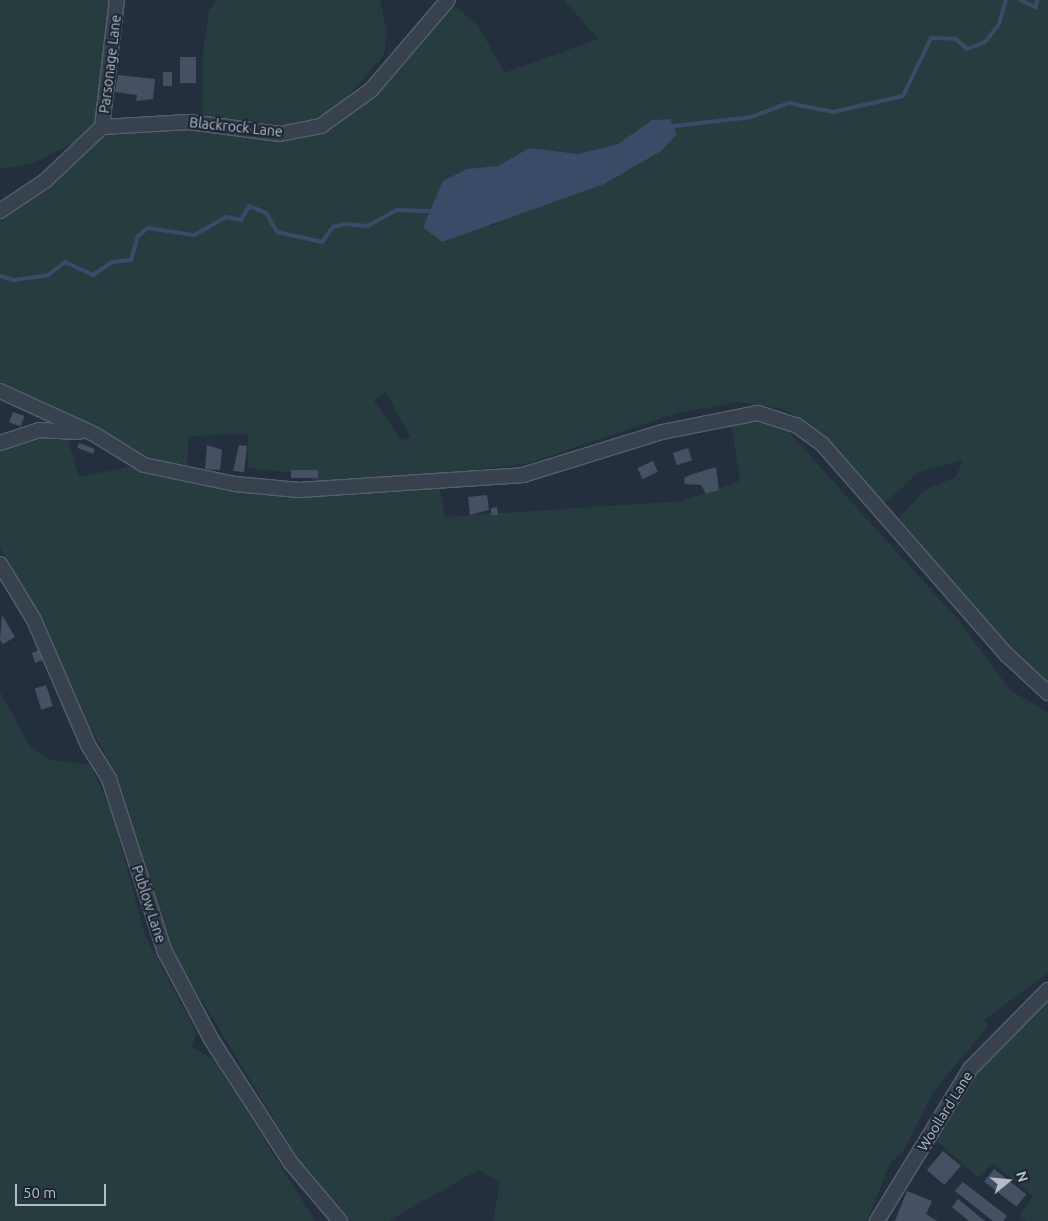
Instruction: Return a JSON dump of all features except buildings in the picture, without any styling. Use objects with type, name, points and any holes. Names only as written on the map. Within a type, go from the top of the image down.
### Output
[{"type":"street","name":"Parsonage Lane","points":[[102,127],[117,0]]},
{"type":"street","name":"Blackrock Lane","points":[[102,127],[189,122],[280,134],[321,126],[370,90],[448,0]]},
{"type":"street","points":[[0,211],[45,181],[102,127]]},
{"type":"street","points":[[0,391],[94,434],[144,465],[236,484],[300,490],[524,475],[662,432],[758,414],[796,425],[822,444],[1007,656],[1048,693]]},
{"type":"street","points":[[0,443],[39,430],[94,434]]},
{"type":"street","name":"Publow Lane","points":[[0,564],[42,636],[88,745],[109,779],[165,952],[211,1039],[286,1154],[340,1221]]},
{"type":"street","name":"Woollard Lane","points":[[877,1221],[970,1069],[1048,990]]},
{"type":"green space","points":[[0,0],[110,0],[96,126],[87,136],[31,164],[0,169]]},
{"type":"green space","points":[[216,0],[380,0],[387,32],[384,55],[338,108],[316,119],[282,125],[202,117],[203,52],[209,11]]},
{"type":"green space","points":[[564,0],[1048,0],[1048,688],[1011,654],[899,518],[924,490],[956,477],[963,460],[919,472],[883,505],[802,419],[783,409],[740,402],[677,413],[526,464],[437,474],[445,517],[682,501],[740,481],[731,422],[757,419],[784,427],[960,622],[1010,690],[1048,713],[1048,973],[984,1020],[988,1026],[933,1092],[903,1152],[890,1163],[867,1221],[493,1221],[500,1182],[478,1170],[388,1221],[351,1221],[301,1164],[169,946],[129,817],[102,748],[76,707],[54,649],[0,548],[0,447],[17,439],[66,434],[79,477],[134,466],[154,475],[233,492],[299,495],[316,475],[248,468],[248,434],[189,436],[187,467],[144,459],[103,432],[0,382],[0,216],[37,196],[102,137],[112,133],[191,127],[270,141],[331,127],[349,116],[398,68],[453,5],[478,25],[504,73],[598,39]],"holes":[[[670,119],[677,133],[491,226],[467,169],[498,166],[529,148],[579,154],[618,144],[652,120]],[[386,392],[410,437],[410,438],[401,440],[374,401]]]},
{"type":"green space","points":[[0,692],[30,746],[49,760],[91,765],[113,817],[145,935],[197,1034],[191,1047],[214,1059],[315,1221],[0,1221]]},
{"type":"green space","points":[[1048,997],[1048,1221],[1028,1221],[1019,1216],[1033,1196],[993,1163],[978,1178],[932,1136],[976,1070]]},
{"type":"water","points":[[670,119],[677,134],[661,151],[604,184],[442,242],[423,227],[443,181],[467,169],[498,166],[529,148],[579,154],[618,144],[652,120]]},
{"type":"waterway","points":[[674,126],[751,117],[789,103],[833,112],[903,96],[931,38],[956,39],[967,49],[985,42],[999,24],[1006,0]]},
{"type":"waterway","points":[[1020,0],[1036,7],[1037,0]]},
{"type":"waterway","points":[[0,276],[14,280],[48,275],[65,262],[93,275],[112,262],[131,260],[138,236],[148,228],[194,235],[226,217],[241,220],[249,206],[266,213],[277,232],[322,242],[333,227],[344,224],[367,226],[397,210],[430,211]]}]
